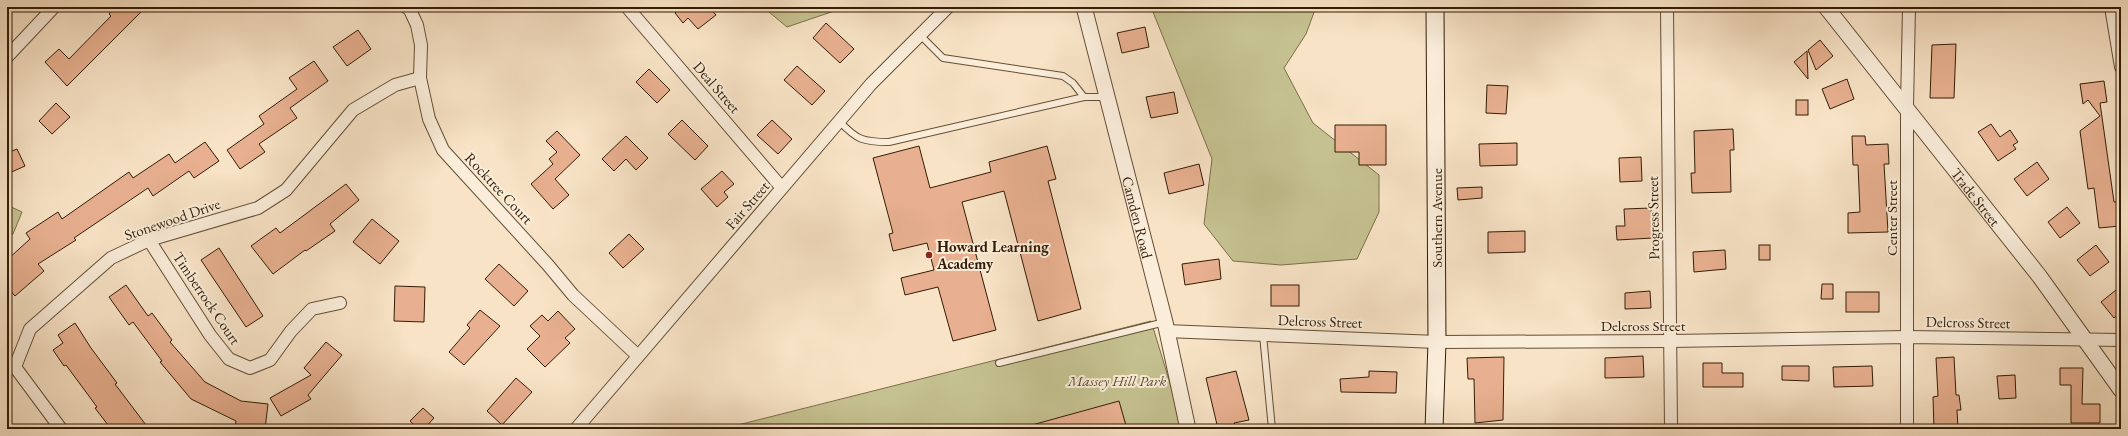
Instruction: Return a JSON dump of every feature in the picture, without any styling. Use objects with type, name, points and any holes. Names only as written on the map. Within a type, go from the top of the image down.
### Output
[{"type":"main road","name":"Southern Avenue","points":[[1434,429],[1437,342],[1435,7]]},
{"type":"street","points":[[7,57],[54,7]]},
{"type":"street","name":"Rocktree Court","points":[[406,7],[410,10],[417,25],[421,45],[420,78],[429,119],[443,150],[548,265],[573,295],[638,356]]},
{"type":"street","name":"Deal Street","points":[[627,7],[782,188]]},
{"type":"street","name":"Fair Street","points":[[576,429],[870,84],[948,7]]},
{"type":"street","name":"Camden Road","points":[[1084,7],[1165,326],[1188,429]]},
{"type":"street","name":"Progress Street","points":[[1667,7],[1671,429]]},
{"type":"street","name":"Trade Street","points":[[1826,7],[1907,107],[2042,281],[2121,390]]},
{"type":"street","name":"Center Street","points":[[1908,429],[1907,107],[1910,7]]},
{"type":"street","points":[[2111,7],[2121,66]]},
{"type":"street","name":"Stonewood Drive","points":[[61,429],[15,367],[30,329],[111,258],[149,240],[258,208],[286,190],[353,110],[395,85],[420,78]]},
{"type":"street","name":"Timberrock Court","points":[[149,240],[210,335],[229,359],[250,368],[270,360],[291,331],[312,309],[340,303]]},
{"type":"street","name":"Delcross Street","points":[[1165,326],[1263,335],[1437,342],[1671,342],[1907,337],[2121,340]]},
{"type":"lane","points":[[920,34],[942,58],[1063,76],[1073,84],[1084,97]]},
{"type":"lane","points":[[839,121],[853,136],[866,142],[889,142],[1084,97],[1107,97]]},
{"type":"lane","points":[[999,363],[1165,326]]},
{"type":"lane","points":[[1263,335],[1272,429]]},
{"type":"green space","points":[[763,7],[846,7],[787,27]]},
{"type":"green space","points":[[1151,7],[1316,7],[1306,34],[1284,68],[1313,123],[1379,175],[1379,212],[1357,259],[1281,265],[1233,261],[1204,224],[1212,159]]},
{"type":"green space","points":[[7,205],[22,212],[13,234],[7,237]]},
{"type":"green space","name":"Massey Hill Park","points":[[1151,321],[1184,429],[722,429]]},
{"type":"building","points":[[115,7],[146,7],[67,86],[45,62],[59,49],[69,59],[111,16],[109,14]]},
{"type":"building","points":[[679,7],[709,7],[716,15],[698,29],[688,18],[683,23],[675,13],[680,8]]},
{"type":"building","points":[[826,23],[854,49],[840,63],[813,38]]},
{"type":"building","points":[[1145,27],[1149,47],[1122,53],[1117,33]]},
{"type":"building","points":[[358,30],[371,49],[347,66],[333,47]]},
{"type":"building","points":[[1820,40],[1833,56],[1816,70],[1808,50]]},
{"type":"building","points":[[1956,44],[1954,98],[1930,98],[1932,45]]},
{"type":"building","points":[[1807,51],[1808,79],[1794,62]]},
{"type":"building","points":[[314,61],[328,81],[290,108],[297,118],[259,144],[265,152],[240,169],[227,150],[264,124],[259,116],[297,89],[289,78]]},
{"type":"building","points":[[797,66],[825,91],[812,105],[784,80]]},
{"type":"building","points":[[649,69],[670,90],[657,103],[636,82]]},
{"type":"building","points":[[1847,79],[1854,99],[1830,109],[1822,89]]},
{"type":"building","points":[[2104,81],[2107,102],[2100,103],[2114,202],[2117,202],[2120,226],[2099,228],[2094,188],[2088,189],[2080,131],[2100,116],[2088,100],[2083,104],[2080,84]]},
{"type":"building","points":[[1487,85],[1508,86],[1506,114],[1486,113]]},
{"type":"building","points":[[1174,92],[1178,113],[1151,118],[1146,97]]},
{"type":"building","points":[[1796,100],[1808,100],[1808,115],[1796,115]]},
{"type":"building","points":[[56,103],[70,117],[52,134],[39,121]]},
{"type":"building","points":[[682,120],[708,146],[695,160],[668,134]]},
{"type":"building","points":[[772,120],[792,139],[778,154],[757,135]]},
{"type":"building","points":[[1991,124],[2000,137],[2010,130],[2018,142],[2013,145],[2016,149],[1998,161],[1978,132]]},
{"type":"building","points":[[1335,125],[1386,125],[1386,165],[1359,165],[1359,152],[1335,152]]},
{"type":"building","points":[[1733,129],[1734,150],[1730,150],[1731,192],[1692,193],[1691,173],[1695,173],[1694,131]]},
{"type":"building","points":[[557,131],[580,155],[555,179],[569,195],[553,209],[531,184],[553,164],[549,159],[557,152],[546,141]]},
{"type":"building","points":[[626,136],[648,158],[636,170],[626,159],[614,171],[602,159]]},
{"type":"building","points":[[1852,136],[1865,136],[1866,145],[1888,144],[1889,164],[1884,164],[1888,232],[1848,233],[1848,213],[1860,212],[1858,165],[1853,165]]},
{"type":"building","points":[[205,142],[219,161],[194,178],[189,171],[153,196],[148,188],[74,238],[76,240],[38,264],[44,271],[15,296],[7,287],[7,260],[30,239],[26,233],[58,212],[62,219],[129,172],[133,178],[169,154],[175,163]]},
{"type":"building","points":[[1517,143],[1517,165],[1480,166],[1479,144]]},
{"type":"building","points":[[919,146],[930,188],[991,172],[989,162],[1047,146],[1056,179],[1048,181],[1081,309],[1038,321],[1004,191],[962,202],[996,330],[953,341],[938,287],[905,295],[901,278],[934,270],[927,243],[893,251],[889,234],[893,233],[873,158]]},
{"type":"building","points":[[17,149],[25,166],[7,174],[7,153]]},
{"type":"building","points":[[1641,157],[1642,181],[1620,182],[1619,158]]},
{"type":"building","points":[[2037,162],[2049,179],[2027,196],[2014,179]]},
{"type":"building","points":[[1199,164],[1204,185],[1169,194],[1164,173]]},
{"type":"building","points":[[722,171],[734,184],[724,192],[728,197],[717,207],[701,189]]},
{"type":"building","points":[[346,184],[359,200],[330,224],[335,231],[306,251],[305,250],[273,274],[251,246],[276,228],[280,233]]},
{"type":"building","points":[[1482,187],[1482,198],[1458,200],[1457,188]]},
{"type":"building","points":[[2067,207],[2080,223],[2060,238],[2048,222]]},
{"type":"building","points":[[1651,208],[1653,238],[1617,240],[1616,226],[1625,226],[1624,209]]},
{"type":"building","points":[[372,219],[399,241],[380,264],[353,242]]},
{"type":"building","points":[[1525,231],[1525,252],[1488,253],[1488,232]]},
{"type":"building","points":[[629,234],[644,249],[623,268],[609,253]]},
{"type":"building","points":[[1759,245],[1770,245],[1770,260],[1759,260]]},
{"type":"building","points":[[2096,245],[2109,262],[2090,276],[2077,260]]},
{"type":"building","points":[[219,248],[263,316],[246,327],[201,260]]},
{"type":"building","points":[[1725,250],[1726,269],[1694,272],[1693,252]]},
{"type":"building","points":[[1219,259],[1221,279],[1185,285],[1182,264]]},
{"type":"building","points":[[499,264],[528,291],[514,306],[485,279]]},
{"type":"building","points":[[1822,284],[1833,284],[1833,299],[1821,299]]},
{"type":"building","points":[[126,285],[148,316],[152,313],[172,340],[170,342],[205,382],[241,401],[268,404],[265,429],[235,429],[236,421],[191,399],[160,362],[162,361],[133,322],[129,325],[109,297]]},
{"type":"building","points":[[1271,285],[1299,285],[1299,306],[1271,306]]},
{"type":"building","points":[[395,286],[425,287],[424,322],[394,321]]},
{"type":"building","points":[[2121,286],[2121,312],[2114,318],[2101,302]]},
{"type":"building","points":[[1650,291],[1651,308],[1625,309],[1625,293]]},
{"type":"building","points":[[1846,292],[1879,292],[1879,312],[1846,312]]},
{"type":"building","points":[[480,310],[500,326],[464,365],[449,352],[470,328],[467,325]]},
{"type":"building","points":[[558,311],[575,329],[565,338],[570,343],[545,367],[527,349],[540,336],[530,326],[542,315],[548,321]]},
{"type":"building","points":[[75,323],[91,348],[117,383],[115,384],[149,429],[111,429],[95,408],[97,407],[66,365],[64,366],[53,350],[63,343],[58,335]]},
{"type":"building","points":[[326,342],[342,355],[308,395],[311,399],[281,416],[270,398],[311,375],[304,368]]},
{"type":"building","points":[[1643,356],[1644,377],[1605,378],[1605,358]]},
{"type":"building","points":[[1504,357],[1503,420],[1475,423],[1474,379],[1468,379],[1467,358]]},
{"type":"building","points":[[1954,357],[1956,395],[1959,395],[1961,410],[1957,410],[1958,429],[1934,429],[1933,397],[1938,396],[1936,358]]},
{"type":"building","points":[[1703,363],[1722,363],[1722,373],[1743,373],[1743,387],[1703,387]]},
{"type":"building","points":[[1782,366],[1809,366],[1809,381],[1782,380]]},
{"type":"building","points":[[1872,366],[1873,386],[1834,387],[1833,367]]},
{"type":"building","points":[[2060,368],[2083,368],[2082,404],[2100,404],[2100,423],[2071,423],[2071,385],[2060,385]]},
{"type":"building","points":[[1236,371],[1249,420],[1234,423],[1236,429],[1218,429],[1206,378]]},
{"type":"building","points":[[1369,371],[1397,372],[1396,393],[1341,392],[1340,379],[1369,377]]},
{"type":"building","points":[[2015,375],[2016,398],[1999,399],[1997,376]]},
{"type":"building","points":[[516,378],[532,392],[502,425],[487,411]]},
{"type":"building","points":[[1119,401],[1127,429],[1032,429],[1032,425]]},
{"type":"building","points":[[423,408],[434,418],[424,429],[418,429],[410,421]]},
{"type":"place","name":"Howard Learning Academy","points":[[929,255]]}]
